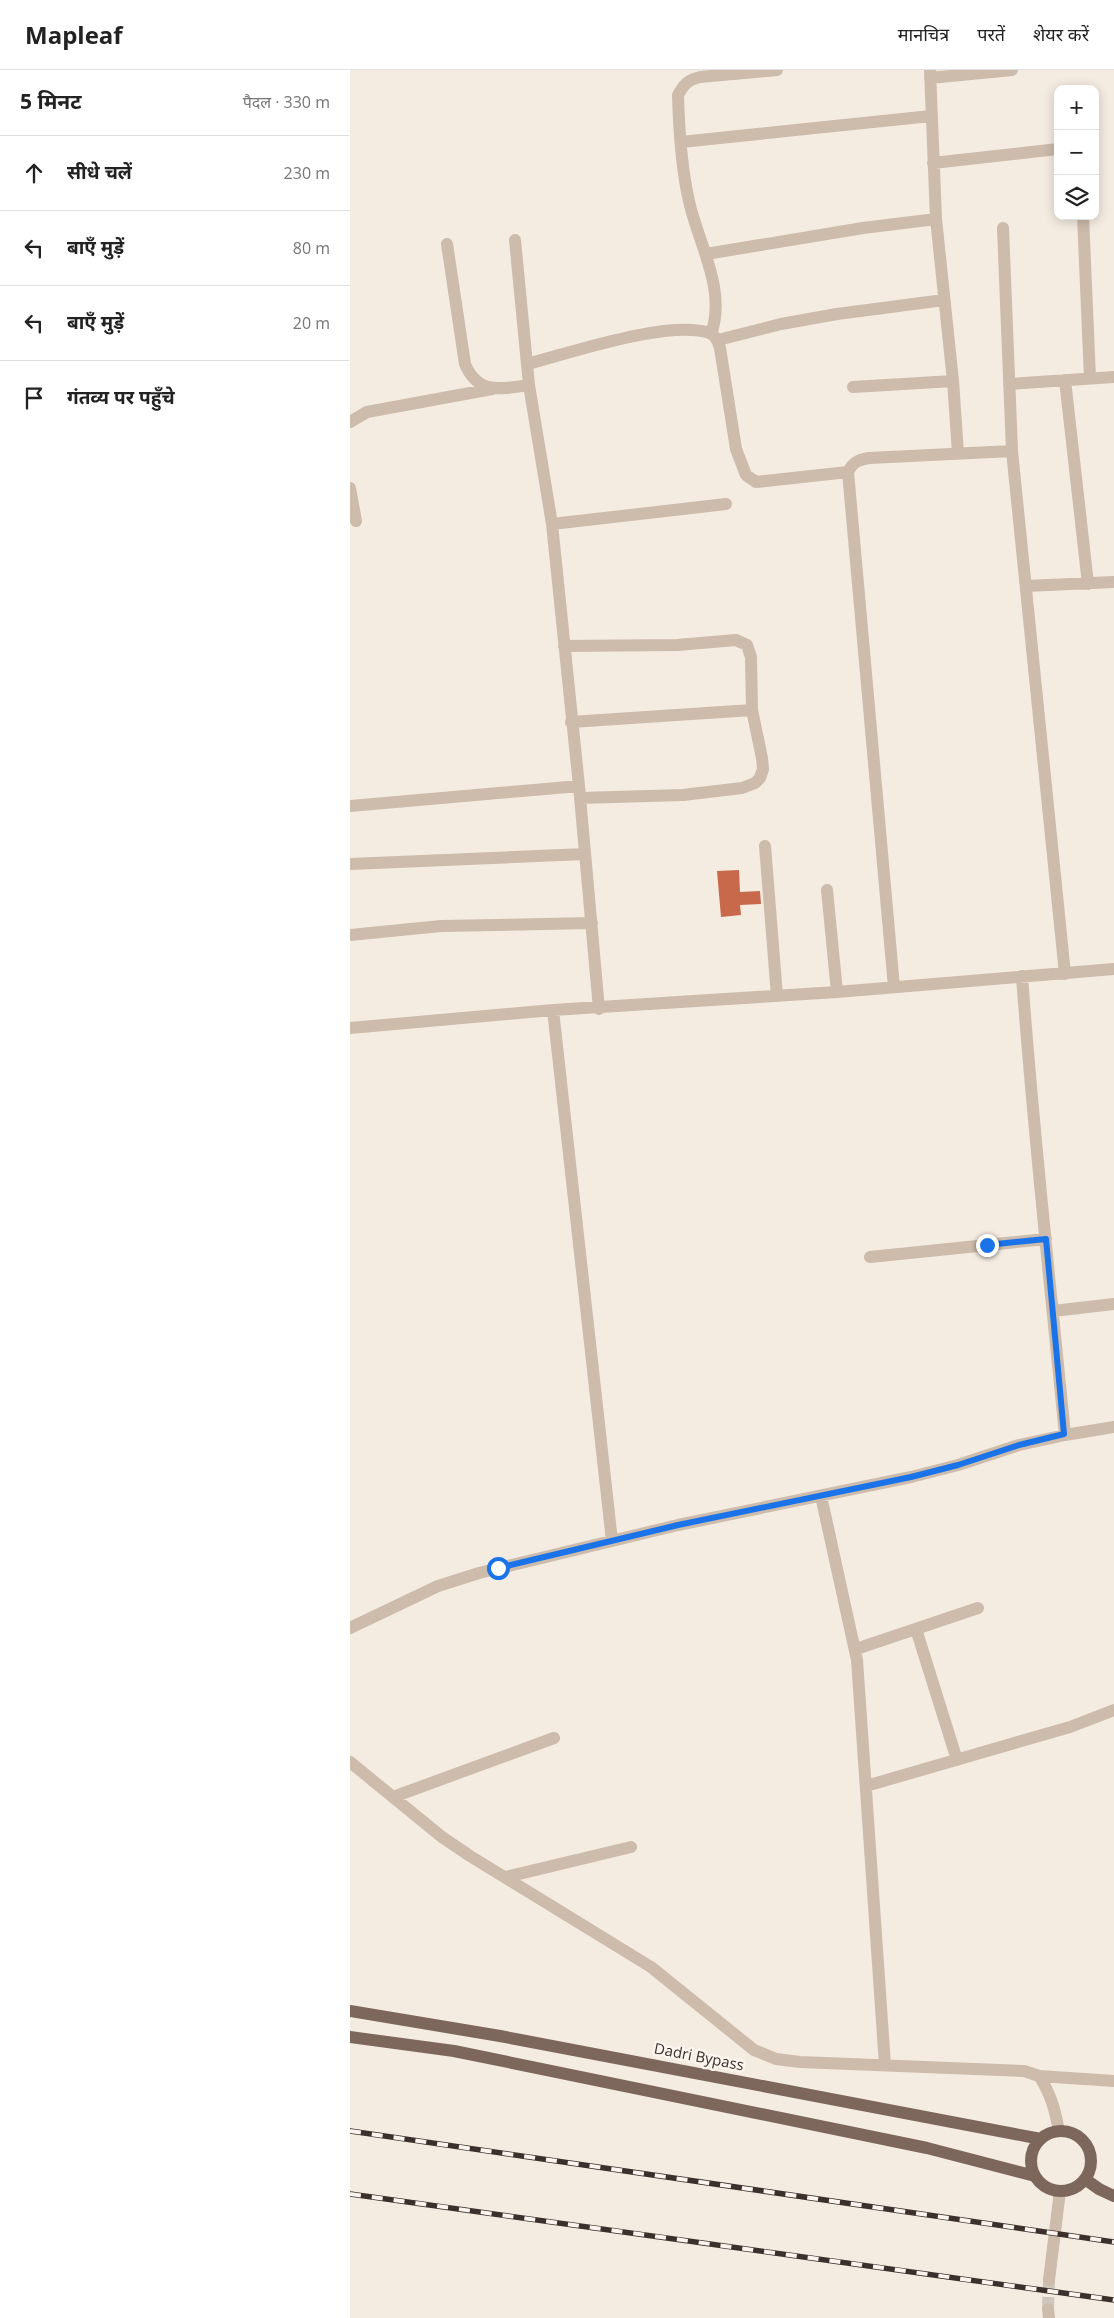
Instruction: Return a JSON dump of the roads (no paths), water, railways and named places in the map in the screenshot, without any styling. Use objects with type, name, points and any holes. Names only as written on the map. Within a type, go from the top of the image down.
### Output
[{"type":"main road","name":"Dadri Bypass","points":[[350,2011],[500,2036],[1041,2139]]},
{"type":"main road","points":[[350,2037],[474,2055],[927,2148],[1035,2176],[1046,2186],[1060,2191],[1078,2186],[1090,2170],[1091,2160],[1085,2142],[1073,2134],[1059,2131],[1049,2133],[1035,2147],[1032,2156],[1035,2176]]},
{"type":"main road","points":[[1085,2179],[1099,2189],[1114,2196]]},
{"type":"street","points":[[777,70],[700,77],[689,80],[683,86],[678,95],[688,201],[706,254],[716,312],[715,337],[736,449],[746,475],[756,482],[848,472]]},
{"type":"street","points":[[958,453],[953,381],[936,219],[930,74],[1012,70]]},
{"type":"street","points":[[681,142],[932,116]]},
{"type":"street","points":[[934,164],[1054,149]]},
{"type":"street","points":[[706,254],[844,231],[936,219]]},
{"type":"street","points":[[1083,220],[1090,378]]},
{"type":"street","points":[[1003,228],[1012,451],[1066,974]]},
{"type":"street","points":[[515,240],[529,385],[552,524],[571,722],[580,792],[599,1009]]},
{"type":"street","points":[[447,244],[465,364],[470,376],[478,384],[494,388]]},
{"type":"street","points":[[527,364],[636,336],[679,329],[715,337],[838,314],[944,300]]},
{"type":"street","points":[[1009,384],[1114,377]]},
{"type":"street","points":[[1065,380],[1088,584]]},
{"type":"street","points":[[853,387],[953,381]]},
{"type":"street","points":[[350,422],[367,412],[494,388],[529,385]]},
{"type":"street","points":[[894,987],[848,472],[852,464],[859,460],[1012,451]]},
{"type":"street","points":[[350,488],[356,521]]},
{"type":"street","points":[[552,524],[726,504]]},
{"type":"street","points":[[1026,586],[1114,582]]},
{"type":"street","points":[[350,806],[580,792],[683,795],[742,788],[755,783],[760,778],[763,769],[752,710],[751,657],[747,645],[742,641],[677,645],[564,646]]},
{"type":"street","points":[[571,722],[752,710]]},
{"type":"street","points":[[765,846],[777,996]]},
{"type":"street","points":[[350,864],[585,854]]},
{"type":"street","points":[[828,890],[837,992]]},
{"type":"street","points":[[350,934],[441,926],[592,923]]},
{"type":"street","points":[[350,1028],[553,1010],[599,1009],[837,992],[1114,969]]},
{"type":"street","points":[[1022,976],[1033,1132],[1046,1239],[1064,1434]]},
{"type":"street","points":[[553,1010],[612,1541]]},
{"type":"street","points":[[870,1257],[1046,1239]]},
{"type":"street","points":[[1053,1311],[1114,1304]]},
{"type":"street","points":[[350,1628],[457,1579],[678,1525],[821,1496],[958,1465],[1019,1445],[1064,1434],[1114,1427]]},
{"type":"street","points":[[821,1496],[856,1650],[885,2065]]},
{"type":"street","points":[[856,1650],[978,1608]]},
{"type":"street","points":[[916,1630],[958,1760]]},
{"type":"street","points":[[866,1786],[1113,1714]]},
{"type":"street","points":[[393,1797],[554,1738]]},
{"type":"street","points":[[350,1762],[442,1837],[651,1967],[754,2050],[776,2059],[800,2062],[1024,2071],[1039,2076],[1114,2081]]},
{"type":"street","points":[[506,1877],[631,1847]]},
{"type":"street","points":[[1039,2076],[1048,2089],[1055,2106],[1059,2131]]},
{"type":"street","points":[[1049,2280],[1053,2234],[1060,2191]]},
{"type":"tunnel","points":[[1048,2309],[1049,2280]]},
{"type":"railway","points":[[350,2131],[1114,2242]]},
{"type":"railway","points":[[350,2194],[1114,2300]]}]
